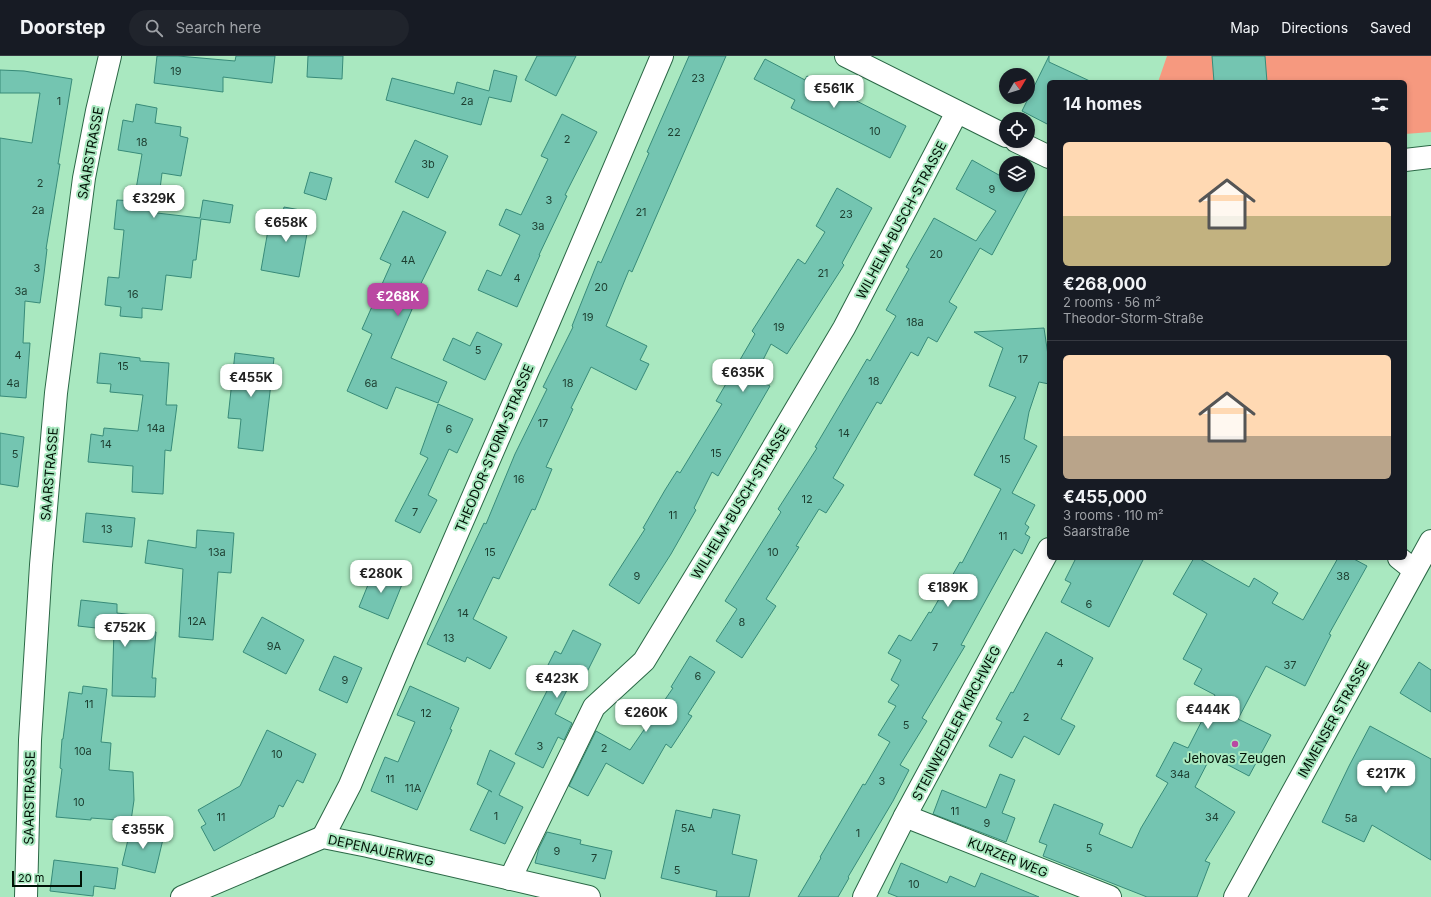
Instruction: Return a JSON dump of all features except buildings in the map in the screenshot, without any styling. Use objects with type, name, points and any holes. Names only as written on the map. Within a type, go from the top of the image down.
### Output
[{"type":"street","name":"SAARSTRASSE","points":[[26,897],[31,724],[41,565],[54,408],[84,178],[97,111],[110,56]]},
{"type":"street","name":"THEODOR-STORM-STRASSE","points":[[323,838],[350,785],[662,56]]},
{"type":"street","points":[[846,56],[999,133]]},
{"type":"street","name":"WILHELM-BUSCH-STRASSE","points":[[510,879],[594,707],[644,661],[844,328],[957,112]]},
{"type":"street","points":[[1030,148],[1047,156]]},
{"type":"street","points":[[1407,160],[1431,157]]},
{"type":"street","name":"IMMENSER STRASSE","points":[[1235,897],[1407,564],[1431,541]]},
{"type":"street","name":"STEINWEDELER KIRCHWEG","points":[[864,897],[905,816],[1047,553]]},
{"type":"street","name":"KURZER WEG","points":[[905,816],[1110,897]]},
{"type":"street","name":"DEPENAUERWEG","points":[[182,897],[323,838],[368,846],[589,897]]},
{"type":"shaded area","points":[[1167,56],[1431,56],[1431,132],[1407,134],[1407,80],[1159,80]]},
{"type":"place","name":"Jehovas Zeugen","points":[[1235,744]]}]
